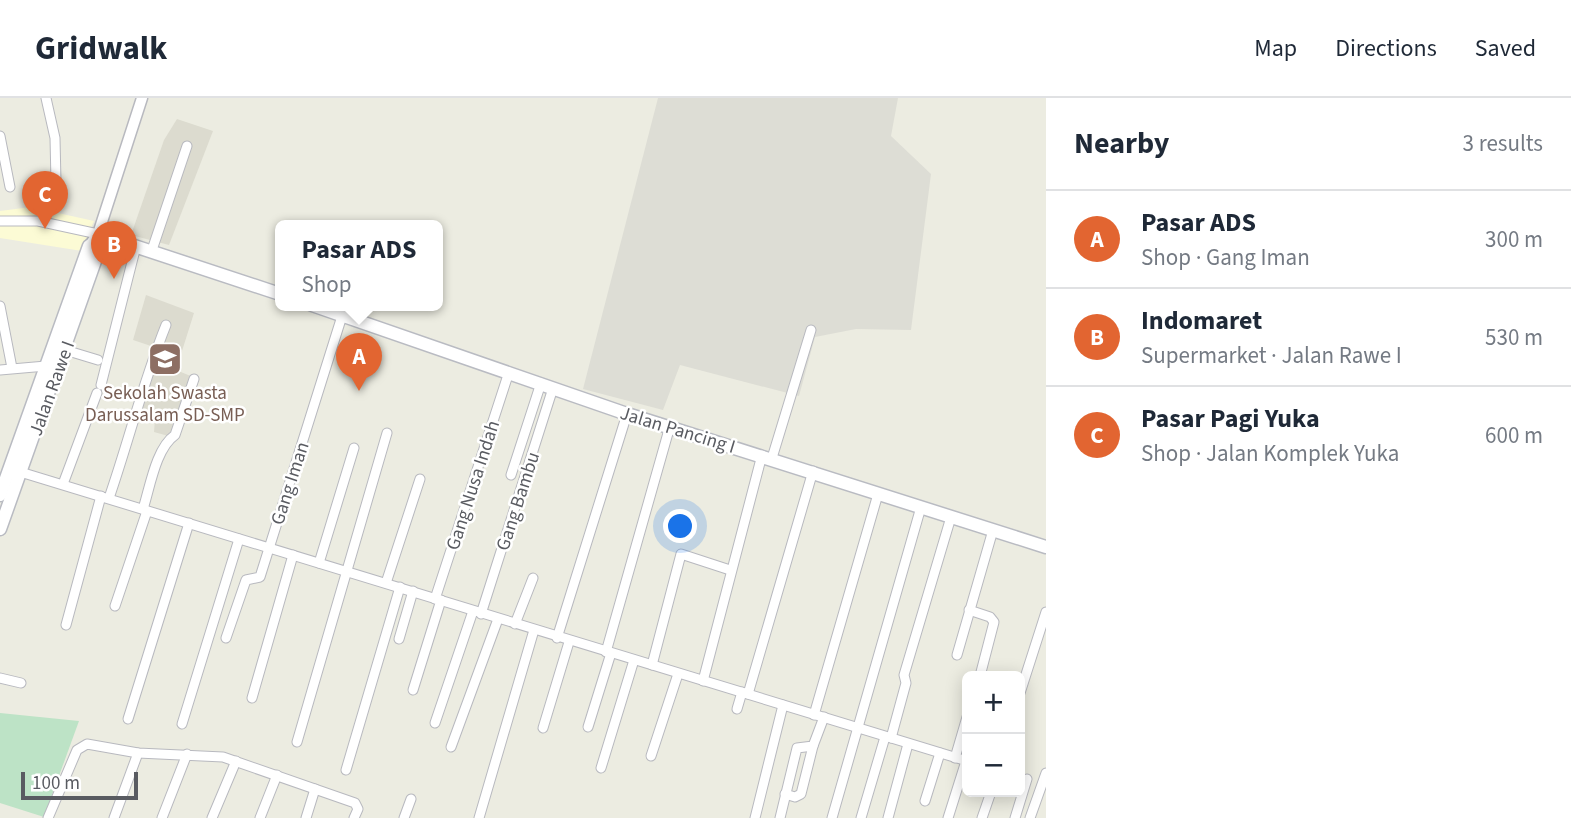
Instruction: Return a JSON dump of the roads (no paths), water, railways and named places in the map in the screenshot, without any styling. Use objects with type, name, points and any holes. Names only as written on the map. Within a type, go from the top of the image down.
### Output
[{"type":"main road","points":[[98,234],[275,292]]},
{"type":"main road","name":"Jalan Rawe I","points":[[0,495],[15,470],[65,350],[94,246]]},
{"type":"main road","name":"Jalan Rawe I","points":[[0,528],[46,366],[94,246]]},
{"type":"main road","name":"Jalan Pancing I","points":[[328,311],[627,414],[767,456],[1046,547]]},
{"type":"street","points":[[46,98],[55,138],[56,182]]},
{"type":"street","points":[[94,246],[142,98]]},
{"type":"street","points":[[0,136],[10,187]]},
{"type":"street","points":[[152,250],[187,146]]},
{"type":"street","points":[[0,220],[38,221],[98,234]]},
{"type":"street","points":[[63,484],[99,389],[136,246]]},
{"type":"street","points":[[0,306],[12,368]]},
{"type":"street","name":"Gang Iman","points":[[226,638],[246,580],[260,577],[342,316]]},
{"type":"street","points":[[66,625],[105,497],[133,427],[144,380],[166,325]]},
{"type":"street","points":[[703,681],[730,570],[811,330]]},
{"type":"street","points":[[65,350],[98,360]]},
{"type":"street","points":[[0,370],[46,366]]},
{"type":"street","name":"Gang Nusa Indah","points":[[414,690],[438,599],[509,372]]},
{"type":"street","points":[[115,606],[162,452],[169,439],[175,435],[194,379]]},
{"type":"street","points":[[511,475],[547,385]]},
{"type":"street","name":"Gang Bambu","points":[[436,723],[477,613],[547,385]]},
{"type":"street","points":[[557,638],[627,414]]},
{"type":"street","points":[[588,727],[670,426]]},
{"type":"street","points":[[297,742],[387,433]]},
{"type":"street","points":[[319,563],[355,449]]},
{"type":"street","points":[[15,470],[413,591],[569,642],[962,760]]},
{"type":"street","points":[[737,709],[745,693],[813,471]]},
{"type":"street","points":[[386,583],[420,479]]},
{"type":"street","points":[[785,794],[795,797],[801,794],[878,494]]},
{"type":"street","points":[[832,818],[921,507]]},
{"type":"street","points":[[861,818],[906,683],[904,675],[951,517]]},
{"type":"street","points":[[128,719],[189,523]]},
{"type":"street","points":[[957,655],[993,530]]},
{"type":"street","points":[[183,724],[239,539]]},
{"type":"street","points":[[652,665],[681,554],[730,570]]},
{"type":"street","points":[[252,698],[293,555]]},
{"type":"street","points":[[515,624],[533,578]]},
{"type":"street","points":[[346,770],[400,587]]},
{"type":"street","points":[[399,639],[413,591]]},
{"type":"street","points":[[969,610],[990,617],[994,622],[981,671]]},
{"type":"street","points":[[1025,677],[1046,612]]},
{"type":"street","points":[[452,747],[498,619]]},
{"type":"street","points":[[479,818],[534,630]]},
{"type":"street","points":[[543,728],[569,642]]},
{"type":"street","points":[[601,768],[634,660]]},
{"type":"street","points":[[652,756],[678,674]]},
{"type":"street","points":[[0,678],[20,683]]},
{"type":"street","points":[[755,818],[783,705]]},
{"type":"street","points":[[954,758],[962,733]]},
{"type":"street","points":[[888,818],[908,744]]},
{"type":"street","points":[[48,818],[80,746],[187,754],[236,761],[355,803],[358,808],[355,818]]},
{"type":"street","points":[[780,818],[797,748],[813,746]]},
{"type":"street","points":[[114,818],[138,752]]},
{"type":"street","points":[[925,801],[940,753]]},
{"type":"street","points":[[162,818],[187,754]]},
{"type":"street","points":[[212,818],[236,761]]},
{"type":"street","points":[[1030,818],[1046,773]]},
{"type":"street","points":[[260,818],[277,775]]},
{"type":"street","points":[[948,818],[962,776]]},
{"type":"street","points":[[1025,779],[1043,786]]},
{"type":"street","points":[[306,818],[315,789]]},
{"type":"street","points":[[982,818],[989,797]]},
{"type":"street","points":[[1016,818],[1020,797]]},
{"type":"street","points":[[404,818],[411,799]]},
{"type":"place","name":"Pasar Pagi Yuka","points":[[45,229]]},
{"type":"place","name":"Indomaret","points":[[114,279]]},
{"type":"place","name":"Sekolah Swasta Darussalam SD-SMP","points":[[165,359]]},
{"type":"place","name":"Pasar ADS","points":[[359,391]]}]
